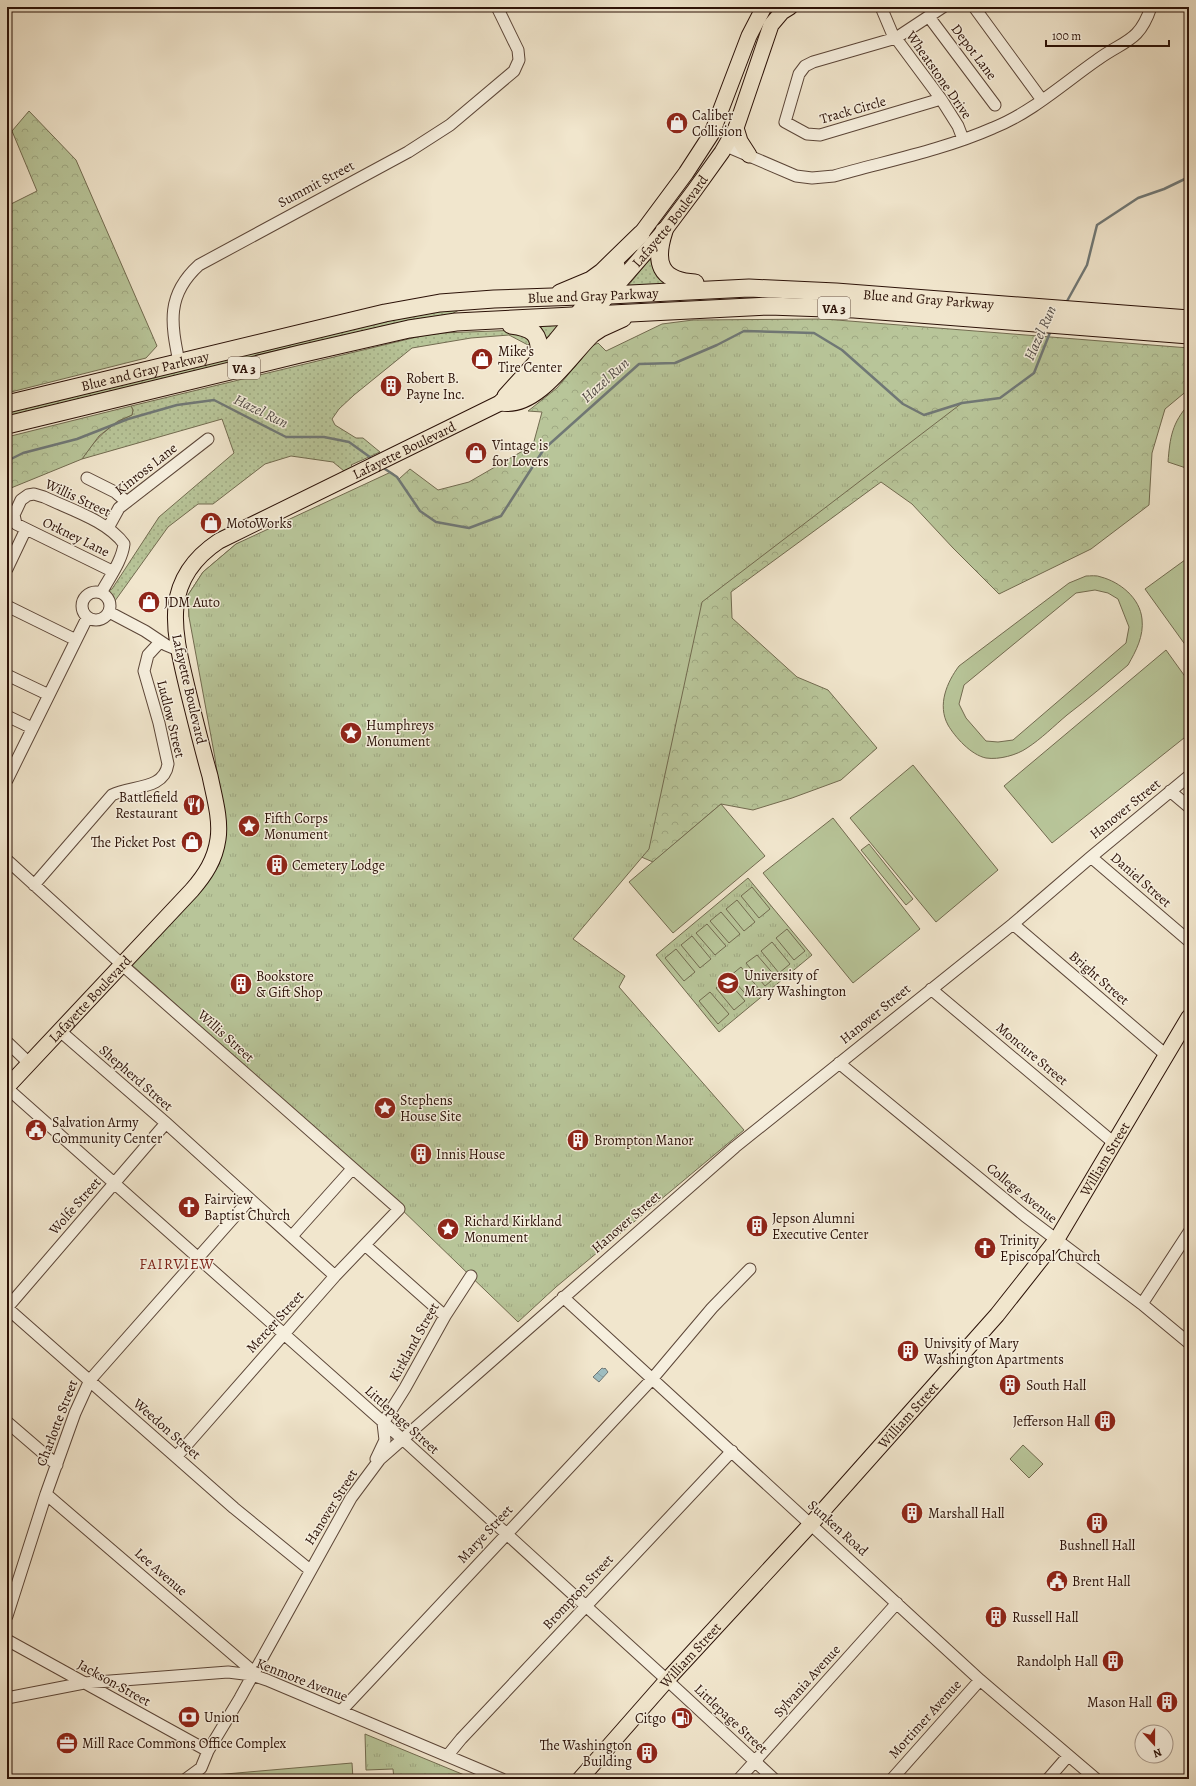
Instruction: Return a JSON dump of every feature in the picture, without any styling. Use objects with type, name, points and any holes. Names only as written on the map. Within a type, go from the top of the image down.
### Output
[{"type":"highway","points":[[664,231],[659,248],[659,257],[667,275],[678,281],[699,284],[716,289]]},
{"type":"highway","points":[[549,298],[591,280],[602,272],[641,234]]},
{"type":"highway","name":"Blue and Gray Parkway","points":[[7,404],[412,307],[440,303],[494,299],[610,296],[748,288],[836,292],[1189,319]]},
{"type":"highway","name":"Blue and Gray Parkway","points":[[7,425],[409,329],[441,324],[769,306],[854,309],[1189,335]]},
{"type":"highway","points":[[502,402],[510,403],[526,398],[538,390],[592,334],[615,321],[638,312]]},
{"type":"highway","points":[[483,321],[529,329],[538,339],[540,349],[539,359]]},
{"type":"main road","name":"Lafayette Boulevard","points":[[7,1088],[205,875],[210,866],[218,839],[218,824],[213,790],[178,650],[174,620],[177,594],[187,572],[198,559],[215,544],[502,402],[529,386],[542,376],[582,317],[593,296],[641,234],[709,138],[750,36],[764,7]]},
{"type":"main road","name":"Lafayette Boulevard","points":[[502,402],[507,392],[539,359],[582,317],[610,296],[664,231],[726,146],[736,128],[767,34],[777,18],[790,7]]},
{"type":"main road","points":[[715,123],[717,137],[726,146]]},
{"type":"main road","points":[[736,128],[740,141],[748,155]]},
{"type":"main road","name":"William Street","points":[[580,1779],[667,1680],[811,1524],[997,1315],[1057,1240],[1189,1016]]},
{"type":"street","name":"Summit Street","points":[[179,362],[172,323],[175,302],[185,280],[199,265],[408,152],[450,125],[514,71],[518,65],[519,55],[497,7]]},
{"type":"street","name":"Wheatstone Drive","points":[[880,7],[889,28],[941,99],[958,126],[963,139]]},
{"type":"street","points":[[896,38],[929,18],[943,7]]},
{"type":"street","points":[[974,7],[1042,100]]},
{"type":"street","points":[[726,146],[796,176],[805,178],[822,178],[963,139],[994,128],[1042,100],[1101,56],[1134,37],[1144,26],[1151,7]]},
{"type":"street","name":"Depot Lane","points":[[929,18],[995,105]]},
{"type":"street","name":"Track Circle","points":[[896,38],[813,62],[805,66],[799,74],[785,122],[808,134],[820,136],[941,99]]},
{"type":"street","name":"Kinross Lane","points":[[108,528],[119,508],[208,438]]},
{"type":"street","points":[[87,478],[114,492],[127,502]]},
{"type":"street","name":"Willis Street","points":[[26,529],[16,524],[14,515],[21,500],[28,495],[34,494],[44,497],[108,528],[124,544],[123,551],[101,593]]},
{"type":"street","points":[[7,569],[26,529]]},
{"type":"street","name":"Orkney Lane","points":[[26,529],[112,571]]},
{"type":"street","points":[[90,593],[101,593],[108,600],[109,612],[103,619],[96,620],[87,618],[82,609],[83,600],[90,593]]},
{"type":"street","points":[[7,606],[76,640]]},
{"type":"street","points":[[109,612],[145,631],[160,642],[178,650]]},
{"type":"street","points":[[7,780],[87,618]]},
{"type":"street","name":"Ludlow Street","points":[[34,885],[112,796],[118,792],[151,785],[160,780],[167,770],[168,764],[159,723],[144,671],[148,655],[160,642]]},
{"type":"street","points":[[7,675],[49,695]]},
{"type":"street","points":[[7,716],[32,728]]},
{"type":"street","name":"Hanover Street","points":[[194,1779],[201,1768],[208,1751],[351,1498],[380,1459],[401,1438],[720,1160],[1013,924],[1189,776]]},
{"type":"street","points":[[1170,791],[1189,807]]},
{"type":"street","name":"Daniel Street","points":[[1091,857],[1189,941]]},
{"type":"street","name":"Willis Street","points":[[7,860],[352,1169],[399,1209]]},
{"type":"street","name":"Bright Street","points":[[1013,924],[1166,1055]]},
{"type":"street","name":"Moncure Street","points":[[931,989],[1114,1142]]},
{"type":"street","name":"Shepherd Street","points":[[60,1031],[166,1123],[336,1276]]},
{"type":"street","points":[[7,1042],[29,1063]]},
{"type":"street","name":"College Avenue","points":[[839,1063],[1025,1216],[1142,1304],[1189,1344]]},
{"type":"street","name":"Littlepage Street","points":[[7,1088],[401,1438],[774,1779]]},
{"type":"street","name":"Wolfe Street","points":[[7,1308],[166,1123]]},
{"type":"street","points":[[292,1236],[352,1169]]},
{"type":"street","name":"Charlotte Street","points":[[7,1616],[46,1494],[75,1413],[90,1380],[250,1200]]},
{"type":"street","name":"Mercer Street","points":[[176,1457],[336,1276],[399,1209]]},
{"type":"street","points":[[1142,1304],[1189,1232]]},
{"type":"street","points":[[365,1245],[444,1316]]},
{"type":"street","name":"Marye Street","points":[[341,1711],[506,1533],[653,1378],[707,1314],[750,1269]]},
{"type":"street","name":"Kirkland Street","points":[[383,1423],[406,1388],[444,1316],[471,1276]]},
{"type":"street","name":"Sunken Road","points":[[563,1297],[653,1378],[980,1680],[1096,1779]]},
{"type":"street","name":"Weedon Street","points":[[7,1308],[234,1508],[310,1570]]},
{"type":"street","points":[[7,1422],[57,1464]]},
{"type":"street","points":[[370,1472],[385,1440],[383,1423]]},
{"type":"street","name":"Brompton Street","points":[[448,1755],[461,1739],[732,1451]]},
{"type":"street","name":"Lee Avenue","points":[[46,1494],[249,1668],[252,1675]]},
{"type":"street","name":"Sylvania Avenue","points":[[739,1779],[897,1604]]},
{"type":"street","name":"Jackson Street","points":[[7,1640],[208,1751]]},
{"type":"street","name":"Kenmore Avenue","points":[[7,1698],[84,1683],[228,1672],[252,1675],[448,1755],[501,1779]]},
{"type":"street","name":"Mortimer Avenue","points":[[892,1779],[980,1680]]},
{"type":"street","points":[[1048,1779],[1068,1756]]},
{"type":"street","points":[[186,1779],[201,1768]]},
{"type":"green space","points":[[29,111],[76,160],[157,346],[146,358],[7,393],[7,206],[37,191],[12,131]]},
{"type":"green space","points":[[654,254],[674,286],[627,287]]},
{"type":"green space","points":[[459,310],[446,317],[7,420],[7,409],[402,315]]},
{"type":"green space","points":[[824,319],[1189,348],[1189,389],[1165,409],[1152,453],[1149,505],[1091,549],[999,594],[912,504],[881,482],[731,592],[732,618],[797,677],[828,690],[877,748],[841,780],[792,798],[753,810],[721,804],[653,862],[632,853],[280,601],[189,617],[188,595],[203,572],[236,544],[389,488],[410,469],[438,490],[469,482],[533,445],[542,412],[528,411],[557,388],[592,346],[598,343],[606,351],[662,324],[693,320]]},
{"type":"green space","points":[[561,323],[544,344],[532,324]]},
{"type":"green space","points":[[521,330],[534,339],[528,345],[509,335],[471,338],[412,348],[354,395],[339,409],[332,419],[335,425],[356,438],[363,438],[380,452],[351,465],[353,467],[344,471],[333,462],[291,456],[265,464],[213,504],[198,504],[168,527],[112,605],[107,591],[112,589],[159,517],[234,453],[222,419],[82,459],[92,445],[104,433],[117,423],[132,415],[133,410],[131,406],[421,336],[441,333]]},
{"type":"green space","points":[[744,331],[814,333],[842,350],[903,404],[924,415],[962,403],[702,602],[649,849],[573,939],[625,976],[619,987],[744,1130],[556,1287],[518,1322],[366,1175],[132,965],[204,887],[219,864],[222,854],[219,786],[189,617],[188,595],[203,572],[236,544],[391,472],[397,477],[420,511],[436,522],[469,528],[501,516],[544,449],[639,364],[675,363],[717,345]]},
{"type":"green space","points":[[1189,404],[1189,469],[1168,462],[1171,438],[1175,424]]},
{"type":"green space","points":[[131,406],[133,410],[132,415],[118,421],[99,436],[82,459],[11,488],[7,501],[7,437]]},
{"type":"green space","points":[[1189,557],[1189,650],[1145,589]]},
{"type":"green space","points":[[1086,576],[1099,576],[1122,587],[1133,598],[1140,611],[1142,631],[1139,643],[1131,660],[1128,665],[1023,751],[1013,755],[996,758],[986,758],[980,756],[964,745],[948,725],[943,710],[943,702],[947,686],[959,666],[1069,583]],"holes":[[[1095,590],[1108,593],[1118,599],[1129,627],[1126,643],[1013,740],[998,742],[986,741],[966,718],[959,704],[964,685],[1076,593]]]},
{"type":"green space","points":[[1166,650],[1189,682],[1189,734],[1052,843],[1004,786]]},
{"type":"green space","points":[[913,765],[998,870],[936,922],[850,818]]},
{"type":"green space","points":[[721,804],[765,856],[673,933],[629,882]]},
{"type":"green space","points":[[833,818],[920,929],[853,983],[763,873]]},
{"type":"green space","points":[[869,844],[913,899],[906,905],[861,850]]},
{"type":"green space","points":[[748,878],[812,955],[719,1032],[656,955]]},
{"type":"green space","points":[[752,887],[770,909],[759,918],[741,896]]},
{"type":"green space","points":[[737,900],[755,922],[744,931],[726,909]]},
{"type":"green space","points":[[721,912],[740,934],[729,943],[710,921]]},
{"type":"green space","points":[[707,924],[726,946],[715,955],[696,933]]},
{"type":"green space","points":[[787,929],[805,951],[794,960],[776,938]]},
{"type":"green space","points":[[692,936],[711,959],[700,968],[681,945]]},
{"type":"green space","points":[[772,942],[790,964],[779,973],[761,951]]},
{"type":"green space","points":[[676,949],[695,972],[684,981],[665,958]]},
{"type":"green space","points":[[757,955],[776,977],[765,986],[746,963]]},
{"type":"green space","points":[[741,967],[759,989],[749,998],[730,976]]},
{"type":"green space","points":[[726,979],[745,1001],[734,1010],[716,988]]},
{"type":"green space","points":[[710,992],[729,1014],[718,1024],[699,1001]]},
{"type":"green space","points":[[1023,1445],[1043,1464],[1029,1478],[1010,1459]]},
{"type":"green space","points":[[365,1734],[474,1779],[394,1779],[393,1769],[366,1770]]},
{"type":"green space","points":[[352,1763],[353,1779],[215,1779],[214,1775]]},
{"type":"water","points":[[602,1368],[605,1368],[608,1372],[599,1382],[593,1377]]},
{"type":"waterway","name":"Hazel Run","points":[[1066,303],[1087,265],[1097,225],[1138,198],[1164,189],[1189,177]]},
{"type":"waterway","name":"Hazel Run","points":[[382,467],[397,477],[420,511],[436,522],[469,528],[501,516],[544,449],[639,364],[675,363],[717,345],[744,331],[814,333],[842,350],[903,404],[924,415],[962,403],[1000,398],[1034,373],[1051,330]]},
{"type":"waterway","name":"Hazel Run","points":[[7,461],[23,453],[77,439],[128,419],[177,405],[214,400],[286,437],[324,437],[349,442],[374,460]]},
{"type":"place","name":"Caliber Collision","points":[[677,123]]},
{"type":"place","name":"Mike's Tire Center","points":[[482,359]]},
{"type":"place","name":"Robert B. Payne Inc.","points":[[391,386]]},
{"type":"place","name":"Vintage is for Lovers","points":[[476,453]]},
{"type":"place","name":"MotoWorks","points":[[211,523]]},
{"type":"place","name":"JDM Auto","points":[[149,602]]},
{"type":"place","name":"Humphreys Monument","points":[[351,733]]},
{"type":"place","name":"Battlefield Restaurant","points":[[194,805]]},
{"type":"place","name":"Fifth Corps Monument","points":[[249,826]]},
{"type":"place","name":"The Picket Post","points":[[192,842]]},
{"type":"place","name":"Cemetery Lodge","points":[[277,865]]},
{"type":"place","name":"University of Mary Washington","points":[[728,983]]},
{"type":"place","name":"Bookstore & Gift Shop","points":[[241,984]]},
{"type":"place","name":"Stephens House Site","points":[[385,1108]]},
{"type":"place","name":"Salvation Army Community Center","points":[[36,1130]]},
{"type":"place","name":"Brompton Manor","points":[[578,1140]]},
{"type":"place","name":"Innis House","points":[[421,1154]]},
{"type":"place","name":"Fairview Baptist Church","points":[[189,1207]]},
{"type":"place","name":"Jepson Alumni Executive Center","points":[[757,1226]]},
{"type":"place","name":"Richard Kirkland Monument","points":[[448,1229]]},
{"type":"place","name":"Trinity Episcopal Church","points":[[985,1248]]},
{"type":"place","name":"Univsity of Mary Washington Apartments","points":[[908,1351]]},
{"type":"place","name":"South Hall","points":[[1010,1385]]},
{"type":"place","name":"Jefferson Hall","points":[[1105,1421]]},
{"type":"place","name":"Marshall Hall","points":[[912,1513]]},
{"type":"place","name":"Bushnell Hall","points":[[1097,1523]]},
{"type":"place","name":"Brent Hall","points":[[1057,1581]]},
{"type":"place","name":"Russell Hall","points":[[996,1617]]},
{"type":"place","name":"Randolph Hall","points":[[1113,1661]]},
{"type":"place","name":"Mason Hall","points":[[1167,1702]]},
{"type":"place","name":"Union","points":[[189,1717]]},
{"type":"place","name":"Citgo","points":[[682,1718]]},
{"type":"place","name":"Mill Race Commons Office Complex","points":[[67,1743]]},
{"type":"place","name":"The Washington Building","points":[[647,1753]]},
{"type":"district","name":"FAIRVIEW","points":[[177,1264]]}]
